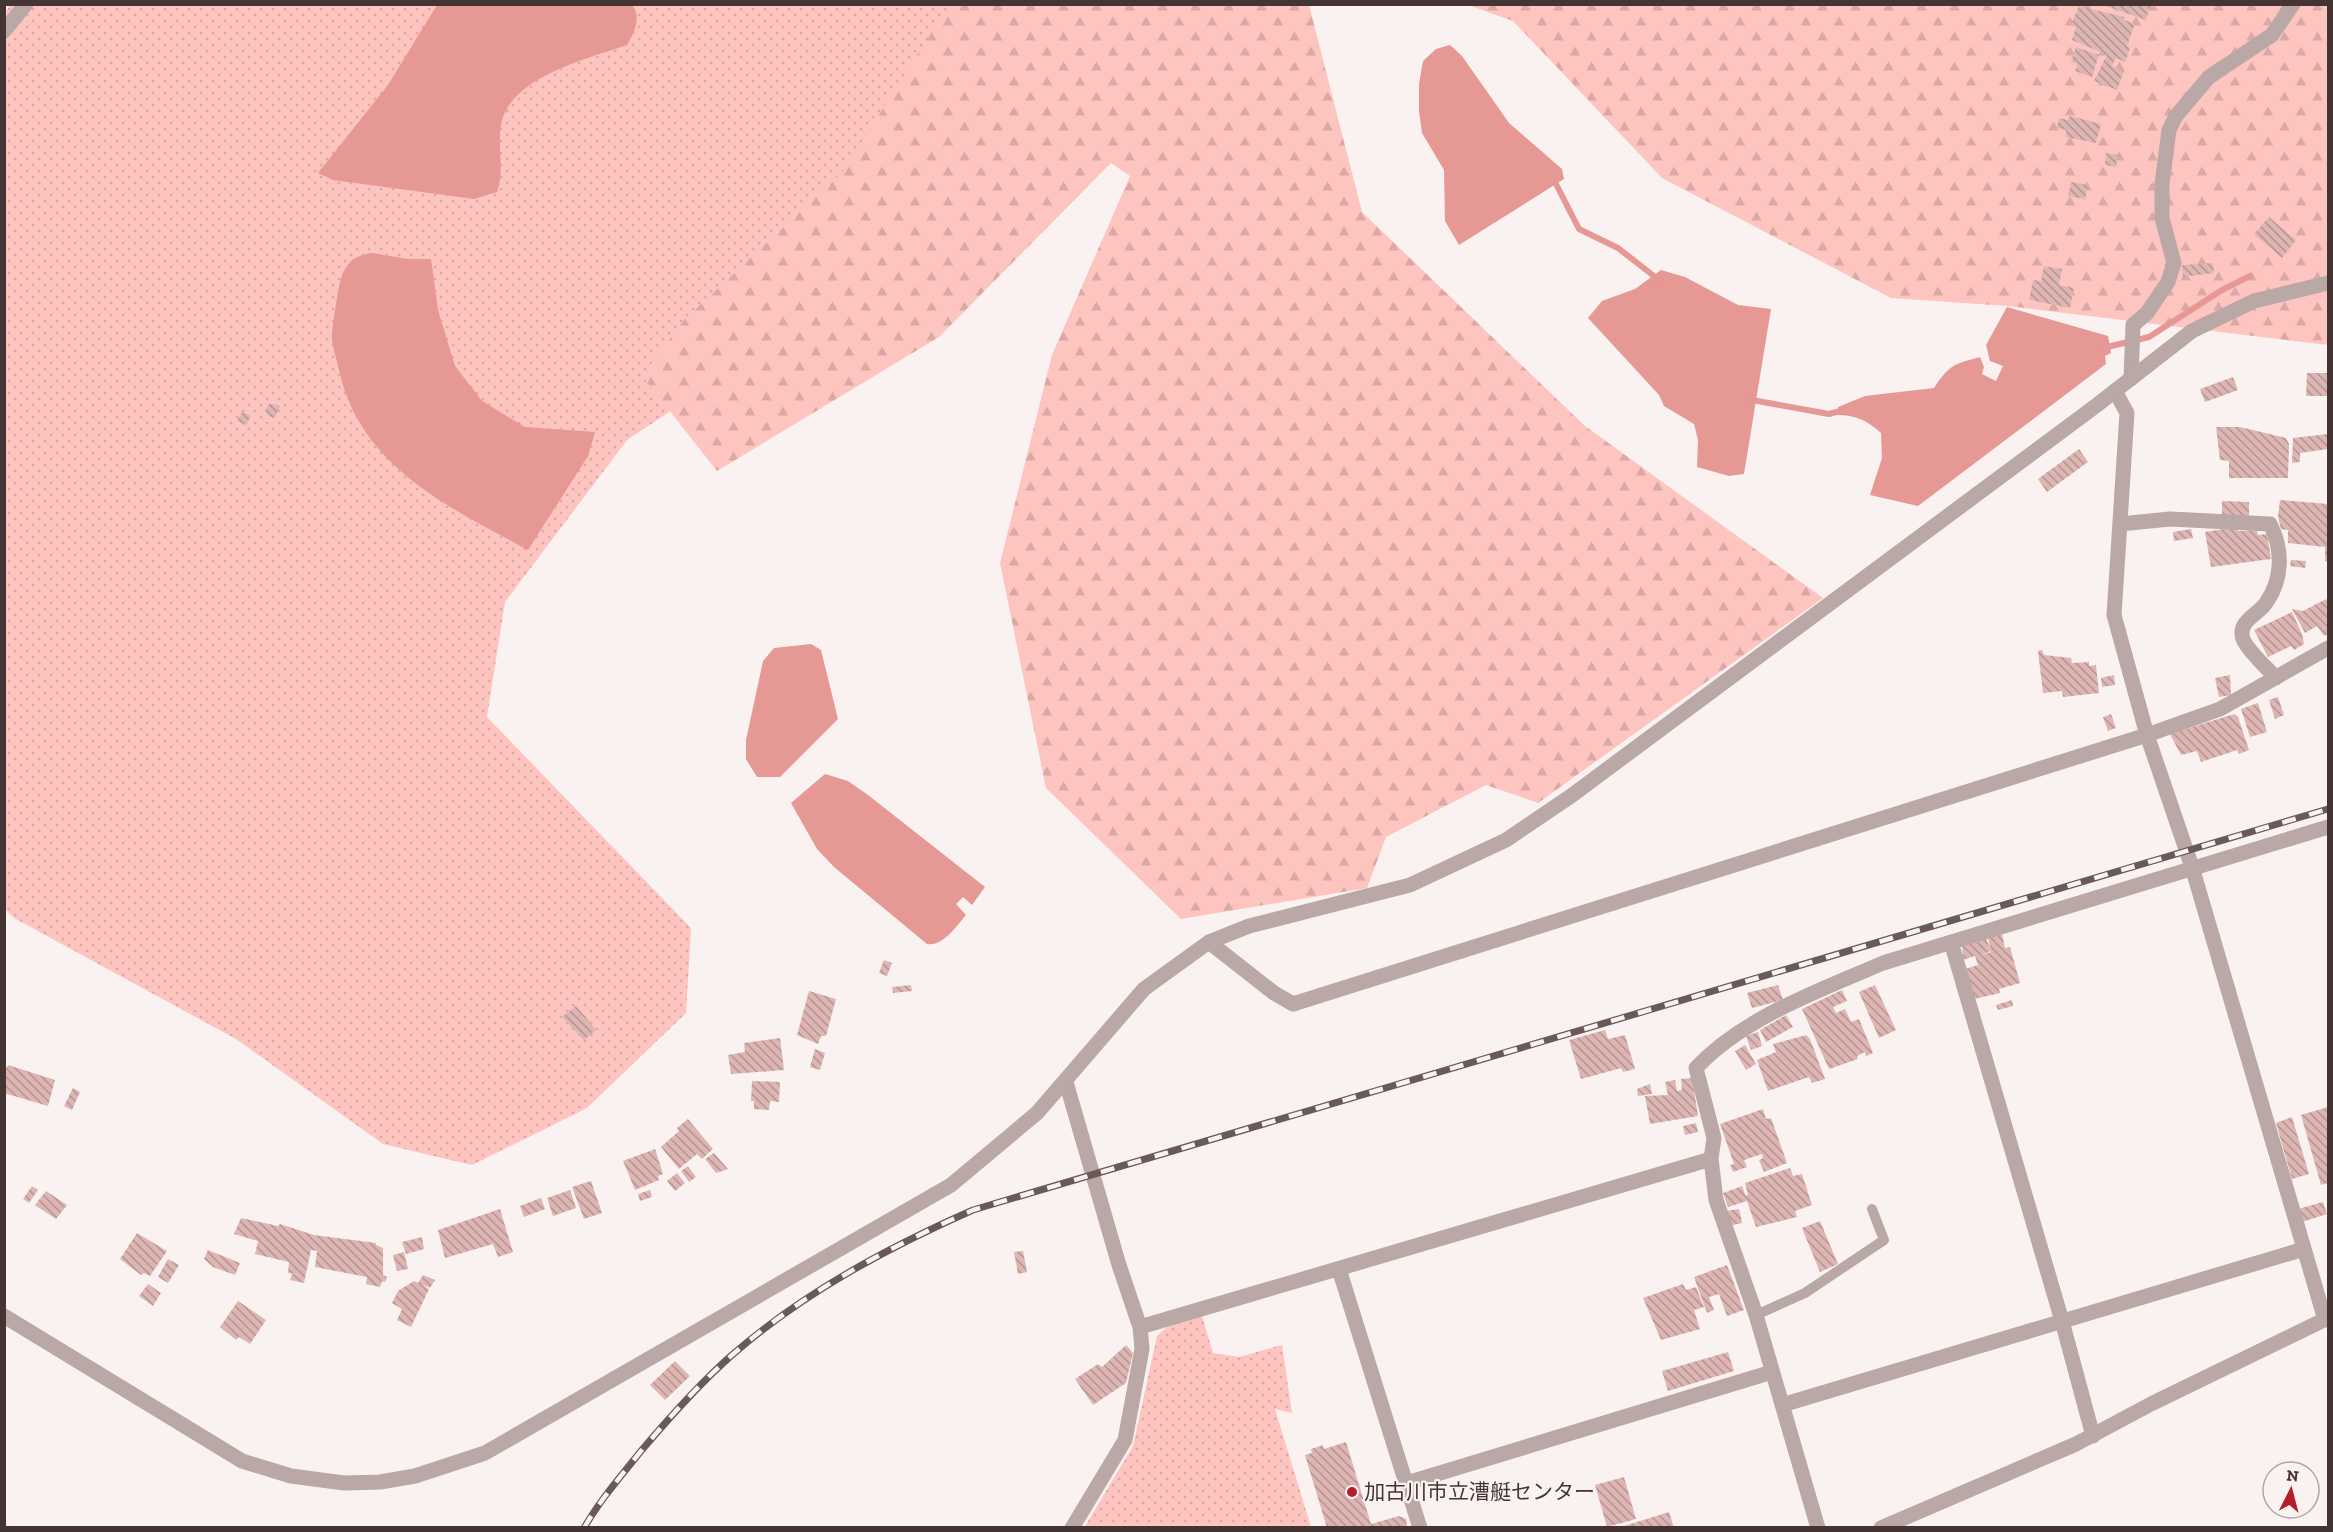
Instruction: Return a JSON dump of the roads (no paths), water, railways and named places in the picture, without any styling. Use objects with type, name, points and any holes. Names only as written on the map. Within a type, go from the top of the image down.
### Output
[{"type":"street","points":[[4,31],[26,4]]},
{"type":"street","points":[[2131,379],[2133,325],[2147,313],[2168,282],[2174,263],[2162,218],[2162,184],[2169,130],[2176,116],[2209,77],[2272,35],[2293,4]]},
{"type":"street","points":[[4,1316],[242,1461],[291,1476],[344,1483],[380,1482],[415,1476],[484,1453],[951,1185],[1037,1113],[1066,1082],[1120,1014],[1144,989],[1209,942],[1249,926],[1410,885],[1506,840],[1571,796],[2131,379],[2192,330],[2254,301],[2328,283]]},
{"type":"street","points":[[1881,1527],[1979,1488],[2093,1436],[2151,1404],[2327,1319],[2304,1249],[2192,867],[2146,735],[2114,615],[2127,413],[2115,391]]},
{"type":"street","points":[[2120,524],[2170,519],[2270,524],[2277,537],[2280,570],[2266,605],[2248,619],[2243,628],[2243,639],[2276,678]]},
{"type":"street","points":[[1209,942],[1274,993],[1293,1004],[2146,735],[2220,709],[2328,648]]},
{"type":"street","points":[[1818,1527],[1756,1315],[1716,1200],[1711,1160],[1714,1138],[1696,1068],[1742,1030],[1882,963],[2328,827]]},
{"type":"street","points":[[1951,942],[2062,1321],[2093,1436]]},
{"type":"street","points":[[1066,1082],[1119,1265],[1140,1328],[1142,1349],[1125,1440],[1072,1527]]},
{"type":"street","points":[[1140,1328],[1711,1160]]},
{"type":"street","points":[[1782,1405],[2304,1249]]},
{"type":"street","points":[[1340,1269],[1420,1527]]},
{"type":"street","points":[[1407,1483],[1772,1372]]},
{"type":"lane","points":[[1756,1315],[1805,1293],[1884,1240],[1872,1209]]},
{"type":"waterway","points":[[1556,184],[1579,229],[1618,248],[1659,280]]},
{"type":"waterway","points":[[2103,348],[2149,337],[2222,290],[2250,276]]},
{"type":"waterway","points":[[1750,396],[1752,400],[1829,414],[1844,410]]},
{"type":"railway","points":[[584,1528],[611,1488],[641,1451],[696,1389],[732,1355],[817,1292],[878,1256],[973,1210],[2328,809]]},
{"type":"place","name":"加古川市立漕艇センター","points":[[1352,1492]]}]
